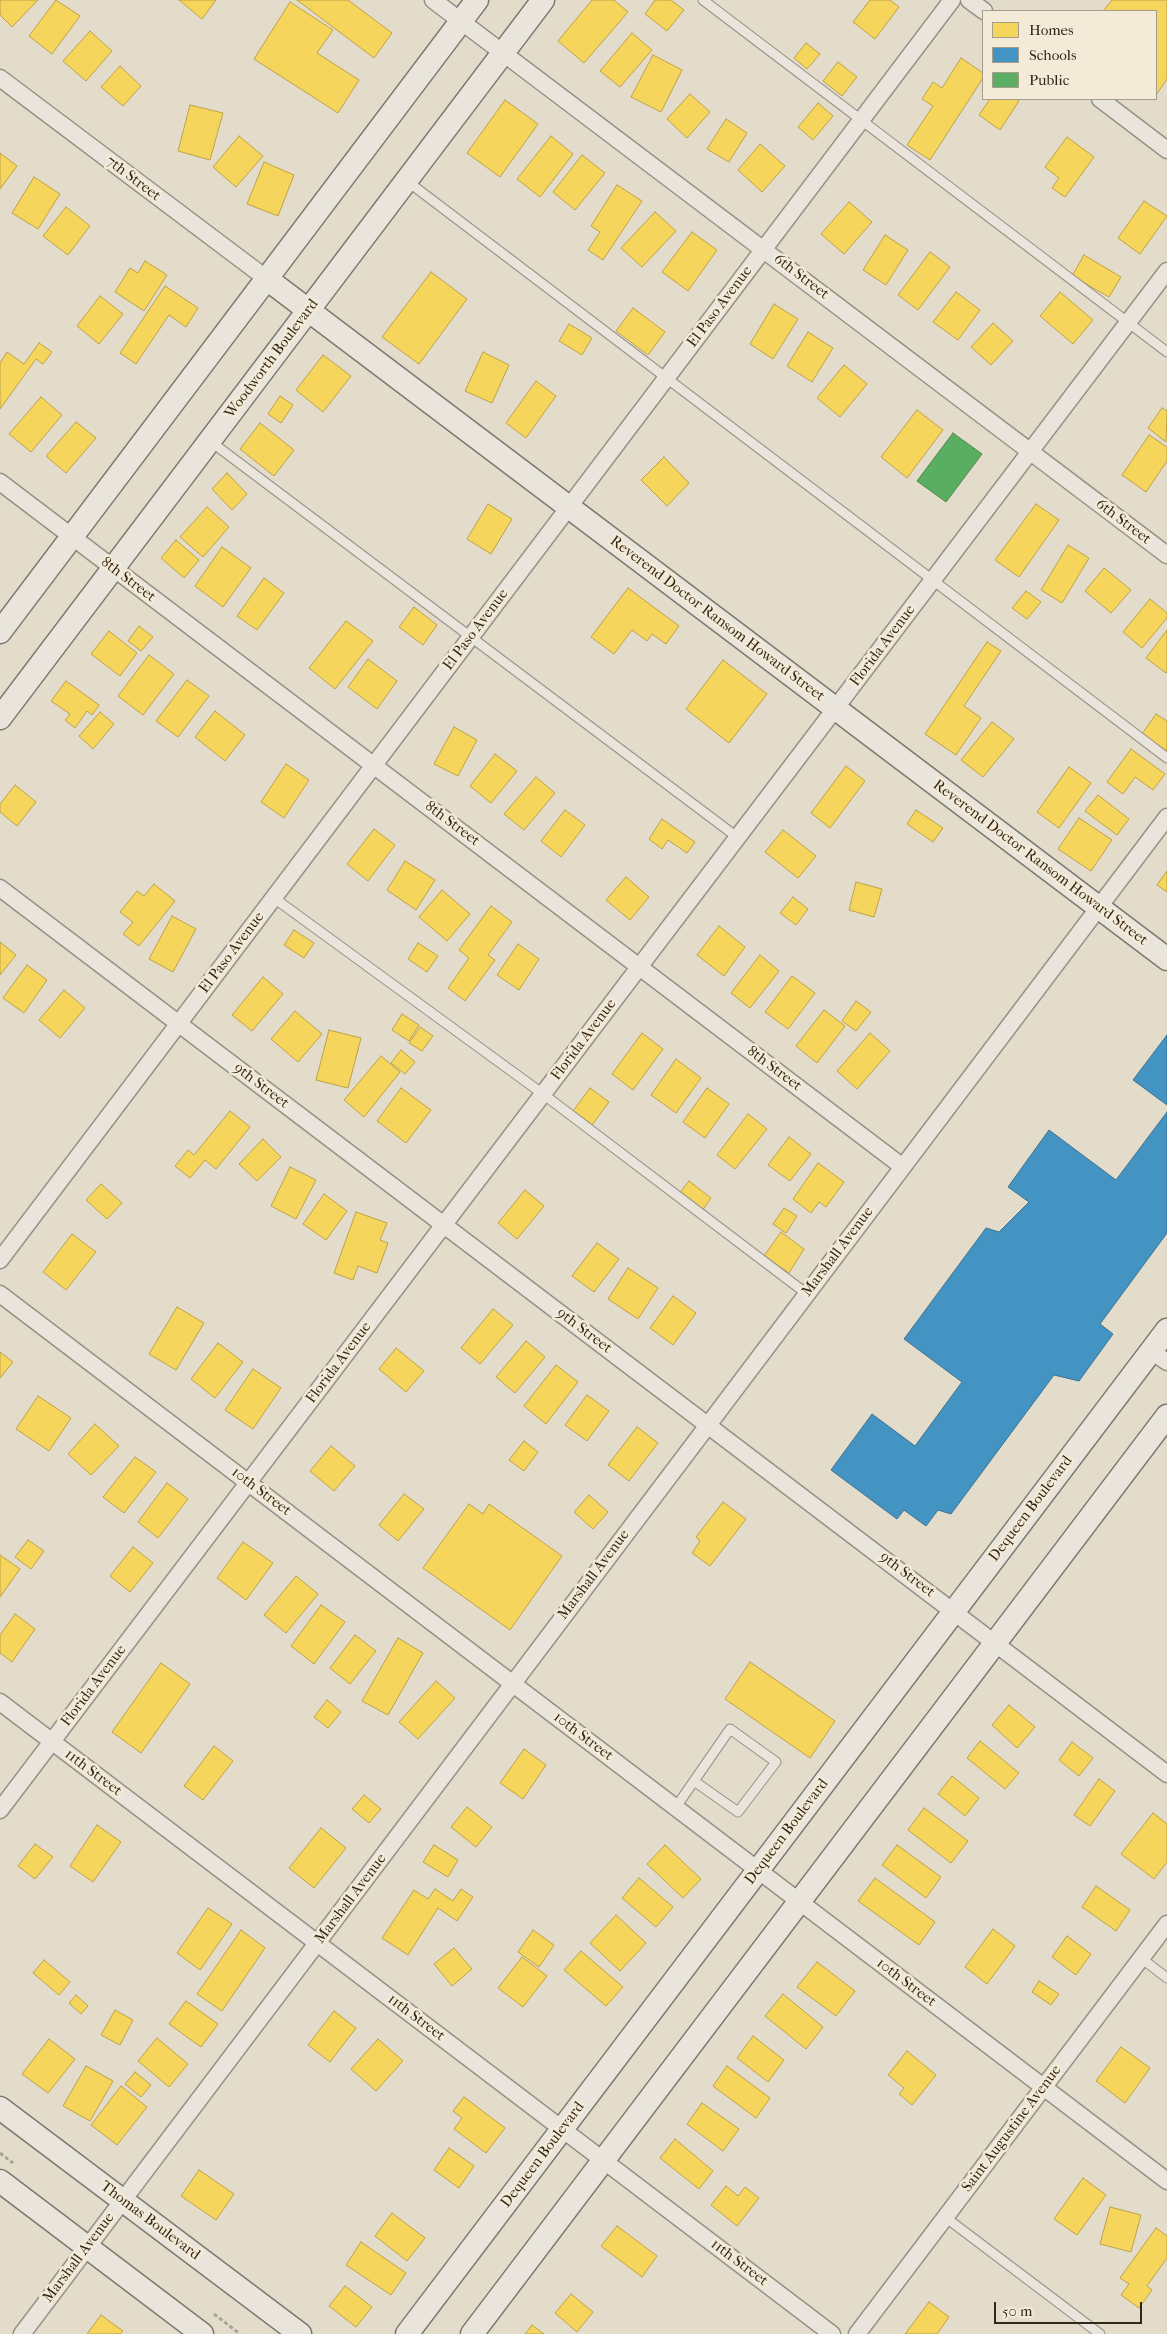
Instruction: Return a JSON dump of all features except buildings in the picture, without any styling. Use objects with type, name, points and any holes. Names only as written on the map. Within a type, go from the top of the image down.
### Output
[{"type":"street","name":"6th Street","points":[[433,0],[1167,555]]},
{"type":"street","points":[[0,632],[477,0]]},
{"type":"street","name":"Woodworth Boulevard","points":[[0,718],[543,0]]},
{"type":"street","name":"El Paso Avenue","points":[[0,1260],[952,0]]},
{"type":"street","points":[[969,0],[983,10]]},
{"type":"street","name":"7th Street","points":[[0,78],[267,279]]},
{"type":"street","points":[[1101,100],[1167,150]]},
{"type":"street","name":"Florida Avenue","points":[[0,1810],[1167,271]]},
{"type":"street","name":"Reverend Doctor Ransom Howard Street","points":[[267,279],[1167,959]]},
{"type":"street","name":"8th Street","points":[[0,482],[903,1167]]},
{"type":"street","name":"Marshall Avenue","points":[[22,2334],[1167,817]]},
{"type":"street","name":"9th Street","points":[[0,888],[1167,1774]]},
{"type":"street","name":"10th Street","points":[[0,1294],[1167,2181]]},
{"type":"street","name":"Dequeen Boulevard","points":[[407,2334],[954,1611],[1159,1356],[1167,1330]]},
{"type":"street","points":[[472,2334],[1167,1416]]},
{"type":"street","name":"11th Street","points":[[0,1702],[832,2334]]},
{"type":"street","name":"Saint Augustine Avenue","points":[[857,2334],[1167,1924]]},
{"type":"street","name":"Thomas Boulevard","points":[[0,2108],[300,2334]]},
{"type":"street","points":[[0,2181],[202,2334]]},
{"type":"lane","points":[[703,0],[1167,352]]},
{"type":"lane","points":[[407,181],[1167,758]]},
{"type":"lane","points":[[210,441],[737,837]]},
{"type":"lane","points":[[274,898],[542,1094],[807,1294]]},
{"type":"lane","points":[[676,1808],[694,1781],[730,1729],[776,1762],[738,1812],[694,1781]]},
{"type":"lane","points":[[1141,1958],[1167,1978]]},
{"type":"lane","points":[[945,2217],[1100,2334]]}]
